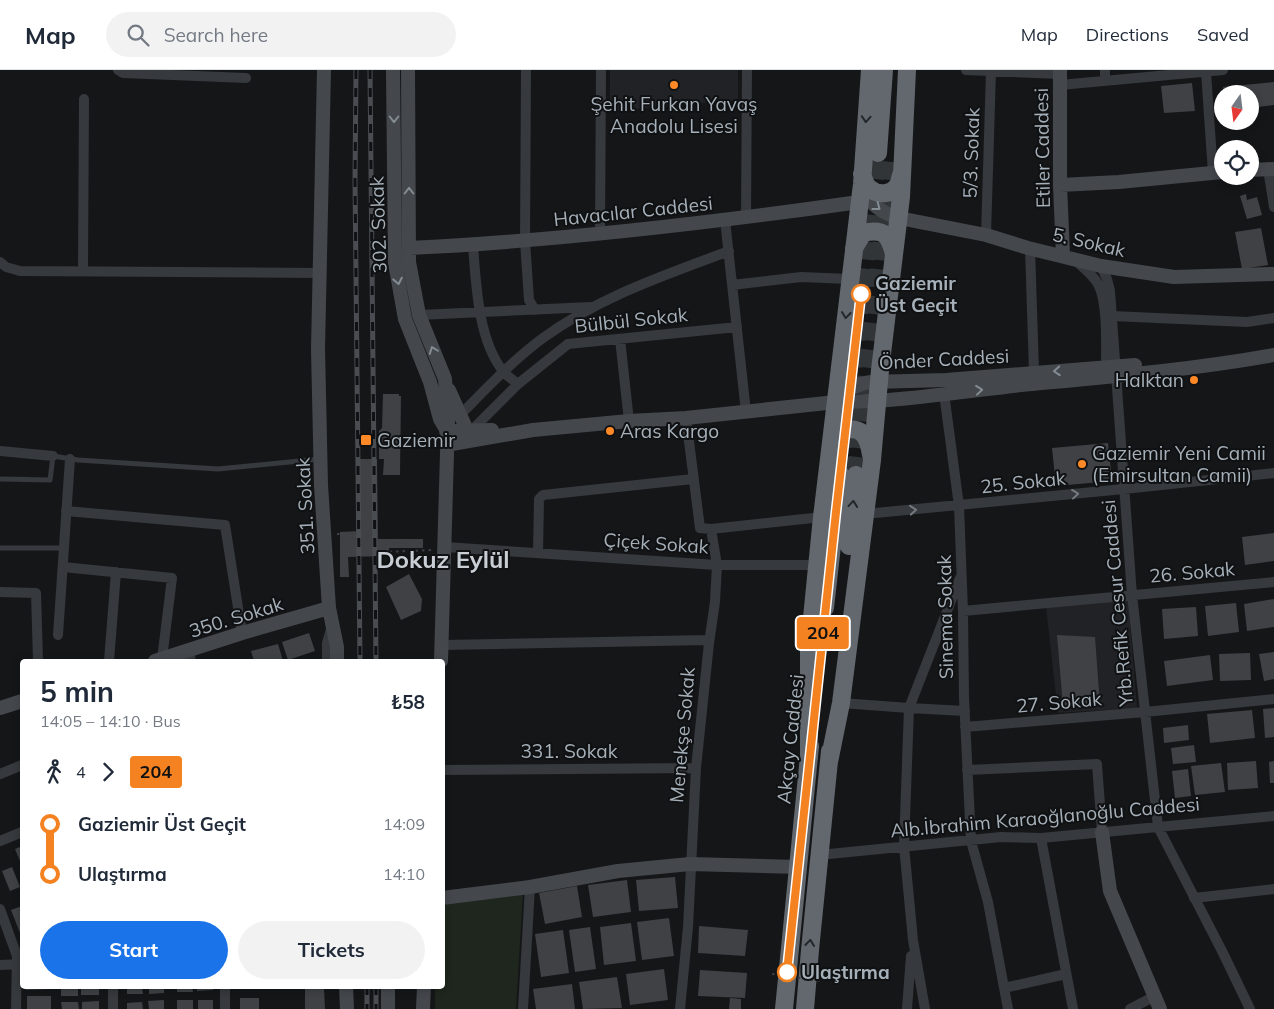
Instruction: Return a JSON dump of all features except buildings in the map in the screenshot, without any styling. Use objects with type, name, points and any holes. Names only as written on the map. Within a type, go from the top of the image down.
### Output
[{"type":"highway","points":[[809,758],[809,648],[822,517],[861,188],[870,70]]},
{"type":"highway","points":[[884,70],[885,154],[898,70]]},
{"type":"highway","points":[[829,762],[841,703],[872,460],[879,382],[899,218],[907,70]]},
{"type":"highway","points":[[861,188],[866,184],[870,190],[884,194],[892,192],[898,184],[902,171]]},
{"type":"highway","points":[[854,248],[863,233],[880,232],[891,241],[894,255]]},
{"type":"highway","points":[[830,452],[839,432],[850,428],[858,430],[869,440],[872,460]]},
{"type":"highway","name":"Akçay Caddesi","points":[[784,1009],[809,758],[848,475],[829,762],[805,1009]]},
{"type":"street","points":[[118,70],[123,73],[246,78]]},
{"type":"street","name":"351. Sokak","points":[[324,70],[318,349],[321,458],[329,608],[337,647],[337,659]]},
{"type":"street","name":"302. Sokak","points":[[394,70],[395,263],[405,319],[430,382],[440,419],[446,431]]},
{"type":"street","name":"302. Sokak","points":[[408,70],[410,262],[419,315],[445,379],[448,419],[440,545],[441,659]]},
{"type":"street","points":[[526,70],[525,241],[528,300],[535,310]]},
{"type":"street","points":[[600,234],[601,70]]},
{"type":"street","points":[[746,218],[747,70]]},
{"type":"street","points":[[966,70],[1060,76],[1222,70]]},
{"type":"street","name":"5/3. Sokak","points":[[986,235],[991,71]]},
{"type":"street","points":[[1206,72],[1214,140]]},
{"type":"street","name":"Etiler Caddesi","points":[[1060,76],[1060,185],[1067,256]]},
{"type":"street","points":[[83,271],[84,99]]},
{"type":"street","points":[[1271,169],[1274,207]]},
{"type":"street","points":[[1060,185],[1119,182],[1214,172]]},
{"type":"street","name":"Havacılar Caddesi","points":[[409,248],[525,241],[746,218],[861,188]]},
{"type":"street","name":"5. Sokak","points":[[861,188],[875,207],[889,215],[986,235],[1101,266],[1174,277],[1274,274]]},
{"type":"street","points":[[725,220],[746,412]]},
{"type":"street","points":[[473,245],[479,313],[493,354],[503,371],[518,384]]},
{"type":"street","points":[[1030,248],[1034,372]]},
{"type":"street","points":[[460,415],[503,371],[544,337],[592,308],[659,277],[729,251]]},
{"type":"street","name":"Yrb.Refik Cesur Caddesi","points":[[1067,256],[1092,275],[1101,291],[1113,369],[1132,596],[1158,827]]},
{"type":"street","points":[[0,262],[6,267],[20,271],[320,273]]},
{"type":"street","name":"Yrb.Refik Cesur Caddesi","points":[[1101,266],[1110,291],[1113,369]]},
{"type":"street","points":[[732,285],[800,277],[850,279]]},
{"type":"street","points":[[419,315],[592,308]]},
{"type":"street","points":[[1112,316],[1248,322],[1274,318]]},
{"type":"street","name":"Bülbül Sokak","points":[[470,430],[518,384],[568,344],[737,327]]},
{"type":"street","points":[[620,338],[629,421]]},
{"type":"street","name":"Önder Caddesi","points":[[836,402],[846,391],[860,384],[1245,360],[1274,355]]},
{"type":"street","name":"Önder Caddesi","points":[[836,402],[944,393],[1113,369]]},
{"type":"street","points":[[445,379],[460,415],[470,430]]},
{"type":"street","name":"Sinema Sokak","points":[[944,393],[959,506],[965,727],[971,840],[988,902],[1008,1009]]},
{"type":"street","points":[[446,445],[532,430],[686,418],[836,402]]},
{"type":"street","points":[[686,418],[700,528],[711,529]]},
{"type":"street","points":[[446,431],[532,430]]},
{"type":"street","points":[[0,451],[53,456]]},
{"type":"street","points":[[58,635],[70,459]]},
{"type":"street","name":"25. Sokak","points":[[865,514],[1274,473]]},
{"type":"street","points":[[538,553],[539,499],[543,495],[694,479]]},
{"type":"street","points":[[66,511],[225,525],[242,633]]},
{"type":"street","name":"Çiçek Sokak","points":[[440,545],[717,565],[711,529],[822,517]]},
{"type":"street","points":[[717,565],[818,565]]},
{"type":"street","name":"Menekşe Sokak","points":[[680,1009],[688,927],[696,768],[709,640],[715,602],[717,565]]},
{"type":"street","points":[[63,567],[172,578],[158,659]]},
{"type":"street","points":[[108,659],[116,572]]},
{"type":"street","points":[[925,1009],[912,940],[904,846],[909,708],[961,574]]},
{"type":"street","name":"26. Sokak","points":[[963,611],[1274,582]]},
{"type":"street","points":[[0,592],[36,593],[38,659]]},
{"type":"street","name":"350. Sokak","points":[[166,659],[190,656],[242,633],[329,608]]},
{"type":"street","points":[[327,659],[327,643],[333,625]]},
{"type":"street","points":[[442,645],[709,640]]},
{"type":"street","name":"27. Sokak","points":[[965,727],[1274,699]]},
{"type":"street","points":[[0,708],[20,702]]},
{"type":"street","points":[[841,703],[965,711]]},
{"type":"street","points":[[967,770],[1097,764],[1102,832],[1110,891],[1160,1009]]},
{"type":"street","points":[[0,774],[20,766]]},
{"type":"street","name":"331. Sokak","points":[[445,770],[696,768]]},
{"type":"street","name":"Alb.İbrahim Karaoğlanoğlu Caddesi","points":[[819,854],[1000,837],[1041,838],[1274,816]]},
{"type":"street","points":[[1158,827],[1250,1009]]},
{"type":"street","points":[[0,841],[20,833]]},
{"type":"street","points":[[1041,838],[1073,1009]]},
{"type":"street","points":[[445,898],[530,887],[618,871],[690,864],[798,867]]},
{"type":"street","points":[[523,1009],[530,887]]},
{"type":"street","points":[[1194,898],[1274,889]]},
{"type":"street","points":[[0,909],[19,964],[16,1009]]},
{"type":"street","points":[[907,1009],[912,940]]},
{"type":"street","points":[[0,965],[19,964]]},
{"type":"street","points":[[1004,988],[1066,974]]},
{"type":"street","points":[[113,989],[113,1009]]},
{"type":"street","points":[[225,989],[226,1009]]},
{"type":"street","points":[[346,989],[347,1009]]},
{"type":"street","points":[[388,989],[388,1009]]},
{"type":"street","points":[[423,1009],[424,989]]},
{"type":"street","points":[[1130,1009],[1155,996]]},
{"type":"lane","points":[[0,479],[50,480],[53,456],[70,459],[218,469],[321,458]]},
{"type":"lane","points":[[0,548],[64,548]]},
{"type":"path","points":[[366,459],[366,477]]},
{"type":"path","points":[[366,491],[366,512]]},
{"type":"path","points":[[392,543],[423,543]]},
{"type":"path","points":[[383,552],[434,550],[440,545]]},
{"type":"path","points":[[344,551],[344,577]]},
{"type":"path","points":[[772,974],[822,981]]},
{"type":"shaded area","name":"Şehit Furkan Yavaş Anadolu Lisesi","points":[[610,70],[738,70],[738,100],[610,111]]},
{"type":"shaded area","points":[[1128,599],[1137,708],[1058,713],[1046,607]]},
{"type":"shaded area","points":[[523,893],[516,1009],[435,1009],[435,989],[445,989],[445,904]]},
{"type":"tunnel","points":[[840,474],[878,153]]},
{"type":"tunnel","points":[[856,475],[892,156]]},
{"type":"railway","points":[[356,70],[355,180],[360,659]]},
{"type":"railway","points":[[370,70],[376,659]]},
{"type":"railway","points":[[367,989],[367,1009]]},
{"type":"railway","points":[[376,989],[376,1009]]},
{"type":"bus line","name":"204","points":[[787,972],[861,294]]},
{"type":"place","name":"Şehit Furkan Yavaş Anadolu Lisesi","points":[[674,85]]},
{"type":"place","name":"Gaziemir Üst Geçit","points":[[861,294]]},
{"type":"place","name":"Halktan","points":[[1194,380]]},
{"type":"place","name":"Aras Kargo","points":[[610,431]]},
{"type":"place","name":"Gaziemir","points":[[366,440]]},
{"type":"place","name":"Gaziemir Yeni Camii (Emirsultan Camii)","points":[[1082,464]]},
{"type":"place","name":"Ulaştırma","points":[[787,972]]},
{"type":"district","name":"Dokuz Eylül","points":[[443,560]]}]
